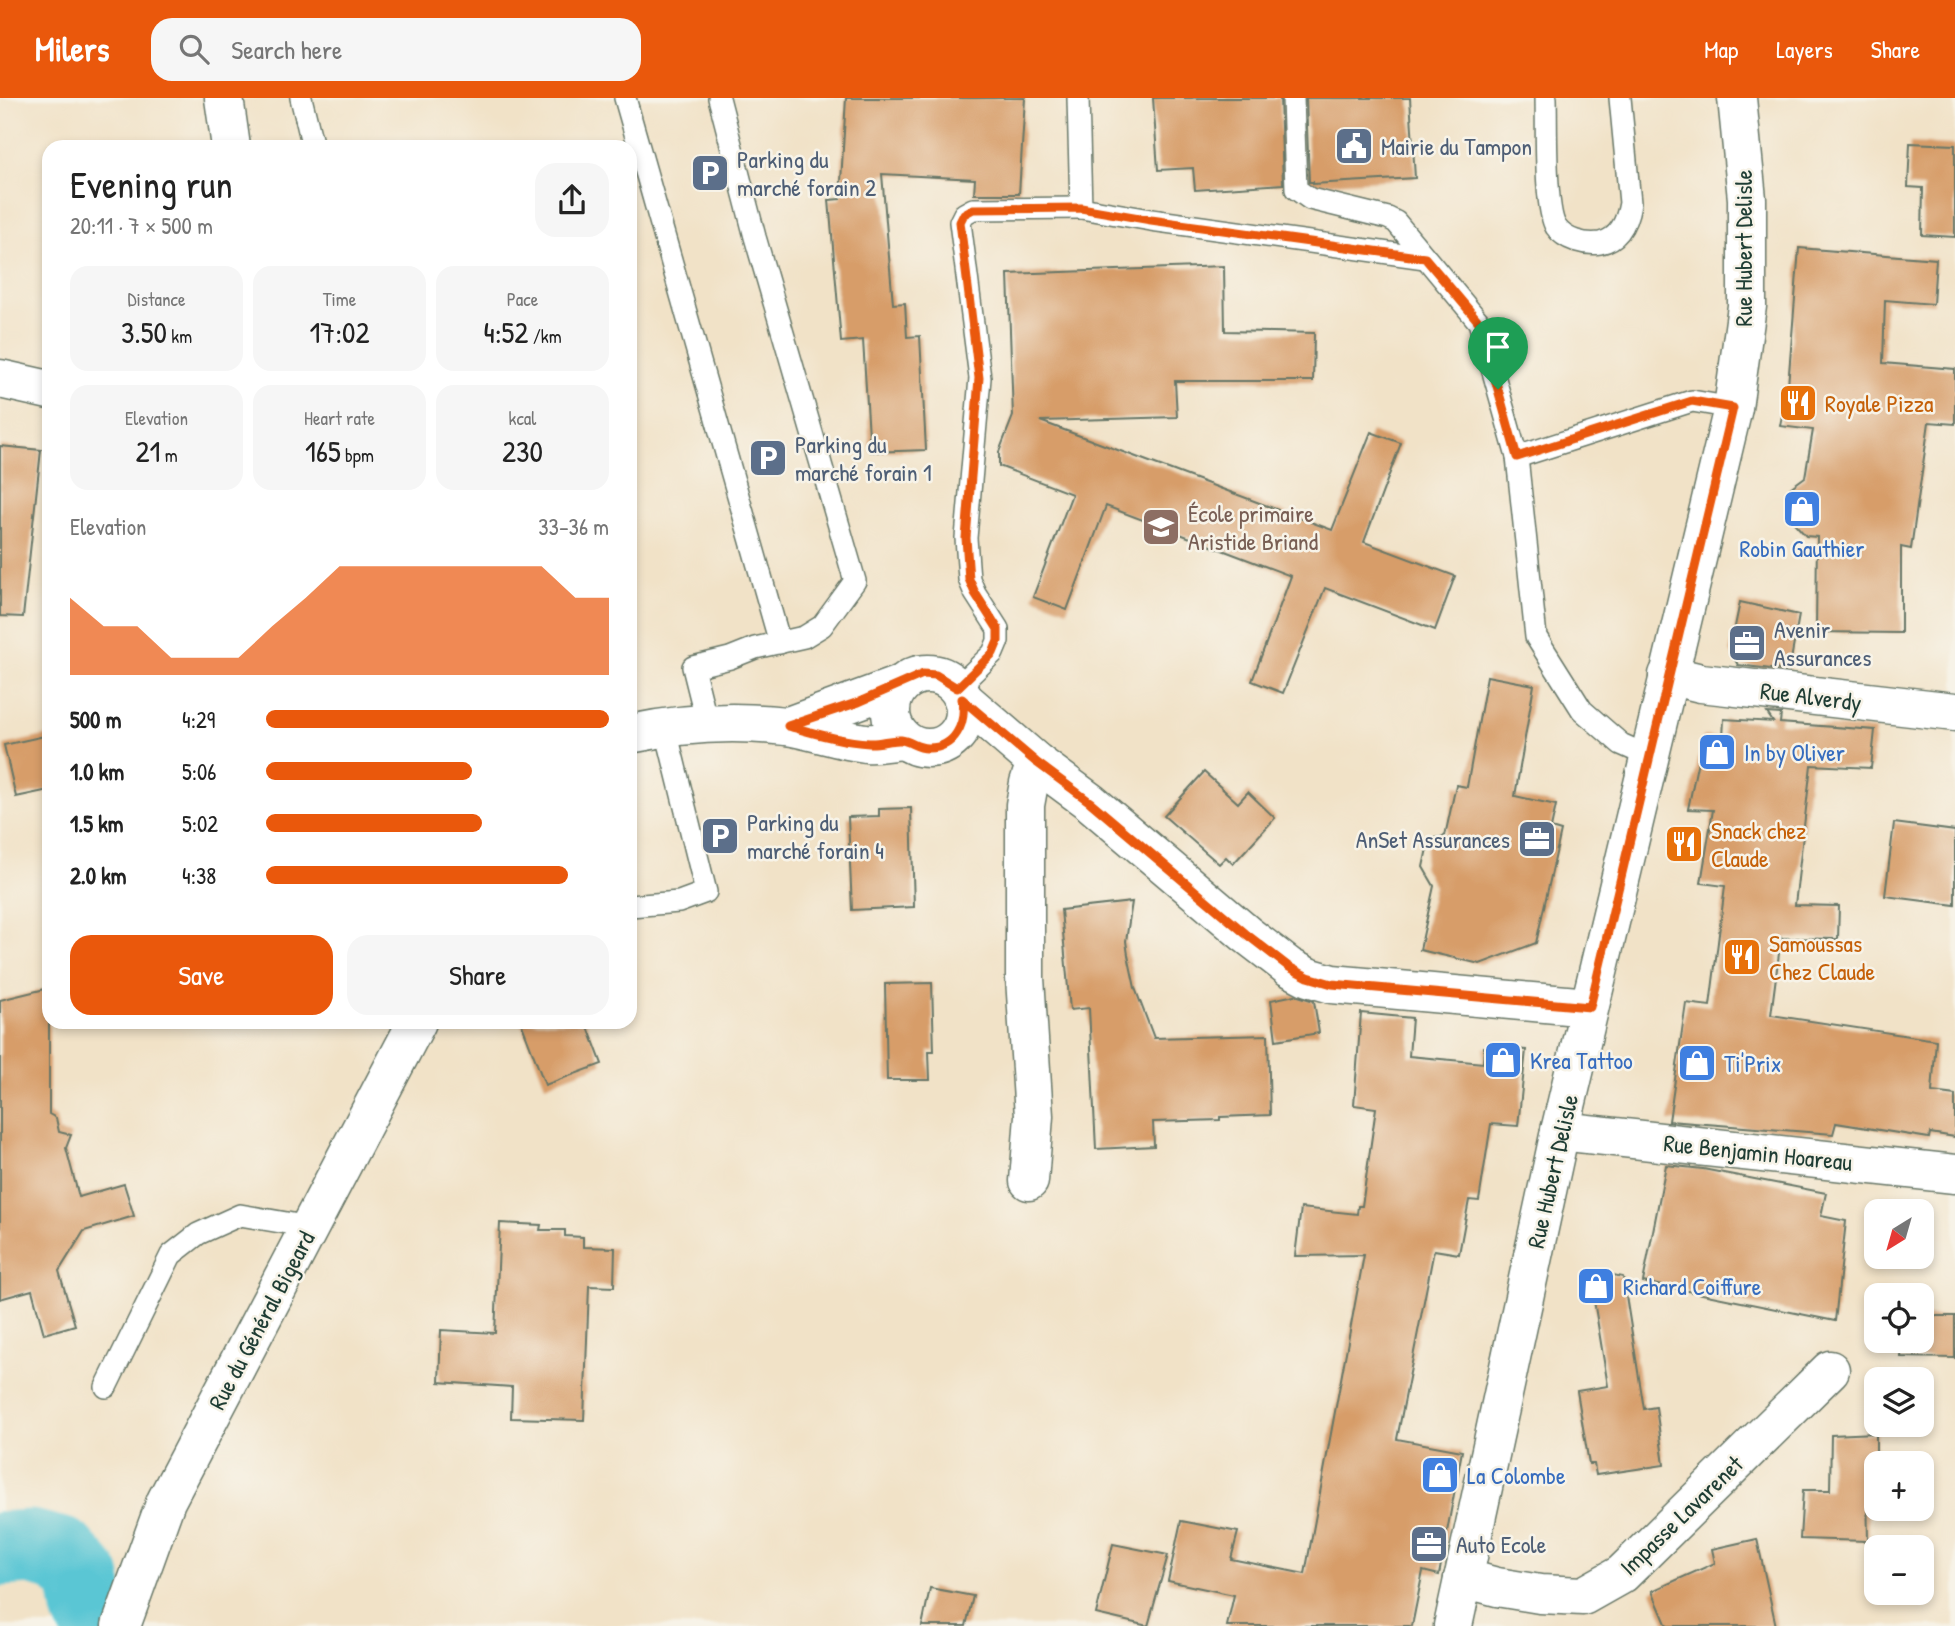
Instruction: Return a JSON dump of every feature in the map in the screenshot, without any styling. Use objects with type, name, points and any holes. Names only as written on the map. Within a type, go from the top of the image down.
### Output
[{"type":"street","points":[[225,98],[231,140]]},
{"type":"street","name":"Rue Hubert Delisle","points":[[1453,1626],[1560,1131],[1733,408],[1747,306],[1747,199],[1737,98]]},
{"type":"street","points":[[0,379],[42,388]]},
{"type":"street","points":[[788,726],[902,684],[912,677],[936,675],[960,693],[1036,762],[1090,802],[1246,934],[1289,967],[1308,977],[1332,984],[1590,1007]]},
{"type":"street","name":"Rue Alverdy","points":[[1668,675],[1701,683],[1955,712]]},
{"type":"street","points":[[902,684],[894,694],[891,707],[896,730],[903,740],[926,748],[938,747],[958,734],[965,711],[960,693]]},
{"type":"street","points":[[648,730],[707,723],[788,726],[869,743],[903,740]]},
{"type":"street","points":[[1029,1181],[1034,1116],[1025,978],[1026,805],[1036,762]]},
{"type":"street","name":"Rue du Général Bigeard","points":[[121,1626],[166,1501],[413,1029]]},
{"type":"street","name":"Rue Benjamin Hoareau","points":[[1560,1131],[1955,1174]]},
{"type":"street","name":"Impasse Lavarenet","points":[[1463,1578],[1540,1594],[1583,1596],[1622,1574],[1830,1370]]},
{"type":"lane","points":[[301,98],[311,140]]},
{"type":"lane","points":[[625,98],[637,140]]},
{"type":"lane","points":[[707,723],[693,667],[730,658],[755,648],[804,637],[822,626],[855,581],[755,237],[719,98]]},
{"type":"lane","points":[[1078,98],[1081,208]]},
{"type":"lane","points":[[1293,98],[1296,189],[1310,199],[1396,222],[1479,322],[1517,457],[1536,637],[1582,710],[1621,744],[1648,756]]},
{"type":"lane","points":[[1546,98],[1550,206],[1555,225],[1566,237],[1600,243],[1615,237],[1627,220],[1630,203],[1620,98]]},
{"type":"lane","points":[[637,140],[780,643]]},
{"type":"lane","points":[[960,693],[993,653],[998,641],[998,629],[969,579],[966,538],[979,378],[960,222],[964,214],[973,209],[1081,208],[1425,258]]},
{"type":"lane","points":[[1517,457],[1692,401],[1733,408]]},
{"type":"lane","points":[[637,905],[679,902],[706,892],[648,730]]},
{"type":"lane","points":[[106,1387],[171,1255],[198,1234],[240,1215],[310,1227]]},
{"type":"building","points":[[846,98],[1025,98],[1019,194],[974,194],[975,179],[882,174],[893,304],[905,303],[907,337],[920,336],[926,450],[870,452],[863,340],[841,342],[829,200],[840,199]]},
{"type":"building","points":[[1153,98],[1280,98],[1283,184],[1195,190],[1193,168],[1158,170]]},
{"type":"building","name":"Mairie du Tampon","points":[[1306,98],[1410,98],[1415,178],[1313,184],[1309,182]]},
{"type":"building","points":[[1910,143],[1955,145],[1955,237],[1922,235],[1923,188],[1908,187]]},
{"type":"building","points":[[1799,248],[1936,259],[1933,304],[1885,300],[1883,363],[1955,369],[1955,424],[1929,422],[1911,549],[1901,547],[1901,633],[1816,632],[1817,537],[1806,536],[1786,514],[1790,488],[1805,477],[1813,430],[1780,426],[1788,386]]},
{"type":"building","points":[[1224,266],[1225,331],[1314,333],[1313,381],[1175,381],[1177,417],[1040,421],[1332,530],[1371,432],[1401,443],[1364,542],[1455,576],[1435,630],[1325,588],[1283,693],[1252,681],[1291,576],[1106,506],[1067,610],[1033,597],[1072,494],[999,466],[999,452],[1013,416],[1008,274]]},
{"type":"building","points":[[0,446],[41,450],[23,617],[0,616]]},
{"type":"building","points":[[1740,602],[1799,615],[1789,671],[1738,665],[1730,651]]},
{"type":"building","points":[[1487,676],[1534,685],[1515,796],[1556,805],[1551,828],[1561,831],[1536,943],[1480,964],[1420,950],[1434,886],[1423,867],[1429,839],[1445,836],[1456,785],[1467,787]]},
{"type":"building","points":[[1767,713],[1781,714],[1780,723],[1875,730],[1871,768],[1811,765],[1795,905],[1839,906],[1838,939],[1781,938],[1771,1015],[1936,1040],[1932,1092],[1955,1095],[1955,1137],[1930,1133],[1929,1138],[1836,1123],[1833,1134],[1669,1121],[1686,1003],[1710,1006],[1725,886],[1701,883],[1713,810],[1688,809],[1703,736],[1723,738],[1724,719],[1773,722]]},
{"type":"building","points":[[42,737],[42,791],[16,797],[4,745]]},
{"type":"building","points":[[1204,772],[1238,803],[1248,792],[1275,818],[1233,864],[1226,857],[1219,864],[1164,816]]},
{"type":"building","points":[[911,808],[914,907],[852,910],[848,817],[879,816],[879,809]]},
{"type":"building","points":[[1894,823],[1955,831],[1955,905],[1885,896]]},
{"type":"building","points":[[1132,902],[1126,941],[1128,955],[1135,988],[1154,1038],[1268,1035],[1270,1115],[1153,1122],[1154,1146],[1096,1149],[1089,1008],[1070,1010],[1061,910]]},
{"type":"building","points":[[932,983],[934,1051],[929,1051],[930,1080],[887,1080],[885,984]]},
{"type":"building","points":[[42,990],[42,1029],[49,1029],[49,1114],[56,1118],[59,1132],[71,1135],[66,1148],[79,1197],[124,1184],[134,1216],[84,1231],[59,1271],[75,1325],[44,1334],[32,1290],[0,1299],[0,1000]]},
{"type":"building","points":[[1295,995],[1314,1001],[1319,1033],[1276,1040],[1271,1000]]},
{"type":"building","points":[[1361,1013],[1412,1018],[1409,1056],[1483,1063],[1484,1047],[1526,1050],[1518,1126],[1491,1124],[1479,1201],[1469,1200],[1459,1254],[1434,1250],[1397,1439],[1462,1451],[1439,1575],[1423,1571],[1412,1626],[1227,1626],[1234,1595],[1168,1581],[1181,1521],[1238,1532],[1231,1559],[1305,1574],[1364,1255],[1295,1256],[1301,1208],[1357,1214],[1358,1206],[1362,1206],[1376,1108],[1354,1105]]},
{"type":"building","points":[[524,1029],[589,1029],[602,1064],[545,1085]]},
{"type":"building","points":[[1666,1165],[1703,1169],[1826,1193],[1821,1216],[1846,1221],[1835,1321],[1643,1282]]},
{"type":"building","points":[[500,1223],[541,1225],[540,1230],[565,1230],[565,1236],[583,1237],[583,1247],[615,1248],[614,1287],[589,1286],[584,1420],[511,1418],[512,1387],[439,1382],[441,1330],[495,1333]]},
{"type":"building","points":[[1589,1270],[1623,1277],[1644,1409],[1656,1407],[1664,1465],[1596,1475],[1594,1464],[1589,1464],[1577,1391],[1608,1386]]},
{"type":"building","points":[[1934,1316],[1955,1316],[1955,1358],[1901,1357],[1901,1353],[1934,1353]]},
{"type":"building","points":[[1864,1434],[1864,1437],[1876,1437],[1876,1451],[1864,1451],[1864,1521],[1868,1521],[1868,1535],[1864,1535],[1864,1541],[1800,1539],[1803,1490],[1830,1490],[1831,1435]]},
{"type":"building","points":[[1757,1539],[1776,1626],[1667,1626],[1652,1591],[1715,1563],[1712,1549]]},
{"type":"building","points":[[1113,1544],[1168,1555],[1148,1626],[1096,1614]]},
{"type":"building","points":[[930,1588],[973,1596],[966,1626],[922,1626]]},
{"type":"waterway","points":[[0,1549],[30,1547],[62,1555],[84,1579],[89,1608],[101,1626]]},
{"type":"place","name":"Mairie du Tampon","points":[[1354,146]]},
{"type":"place","name":"Parking du marché forain 2","points":[[710,173]]},
{"type":"place","name":"Royale Pizza","points":[[1798,403]]},
{"type":"place","name":"Parking du marché forain 1","points":[[768,458]]},
{"type":"place","name":"Robin Gauthier","points":[[1802,509]]},
{"type":"place","name":"École primaire Aristide Briand","points":[[1161,527]]},
{"type":"place","name":"Avenir Assurances","points":[[1747,643]]},
{"type":"place","name":"In by Oliver","points":[[1717,752]]},
{"type":"place","name":"Parking du marché forain 4","points":[[720,836]]},
{"type":"place","name":"AnSet Assurances","points":[[1537,839]]},
{"type":"place","name":"Snack chez Claude","points":[[1684,844]]},
{"type":"place","name":"Samoussas Chez Claude","points":[[1742,957]]},
{"type":"place","name":"Krea Tattoo","points":[[1503,1060]]},
{"type":"place","name":"Ti'Prix","points":[[1697,1063]]},
{"type":"place","name":"Richard Coiffure","points":[[1596,1286]]},
{"type":"place","name":"La Colombe","points":[[1440,1475]]},
{"type":"place","name":"Auto Ecole","points":[[1429,1544]]},
{"type":"route","points":[[1081,208],[1425,258],[1479,322],[1498,389],[1517,457],[1692,401],[1733,408],[1590,1007],[1332,984],[1308,977],[1289,967],[1246,934],[1090,802],[1036,762],[962,699],[965,711],[958,734],[938,747],[914,746],[903,740],[869,743],[788,726],[859,702],[923,674],[936,675],[957,688],[993,653],[998,641],[998,629],[969,579],[966,538],[979,378],[960,222],[964,214],[973,209],[1081,208]]}]
